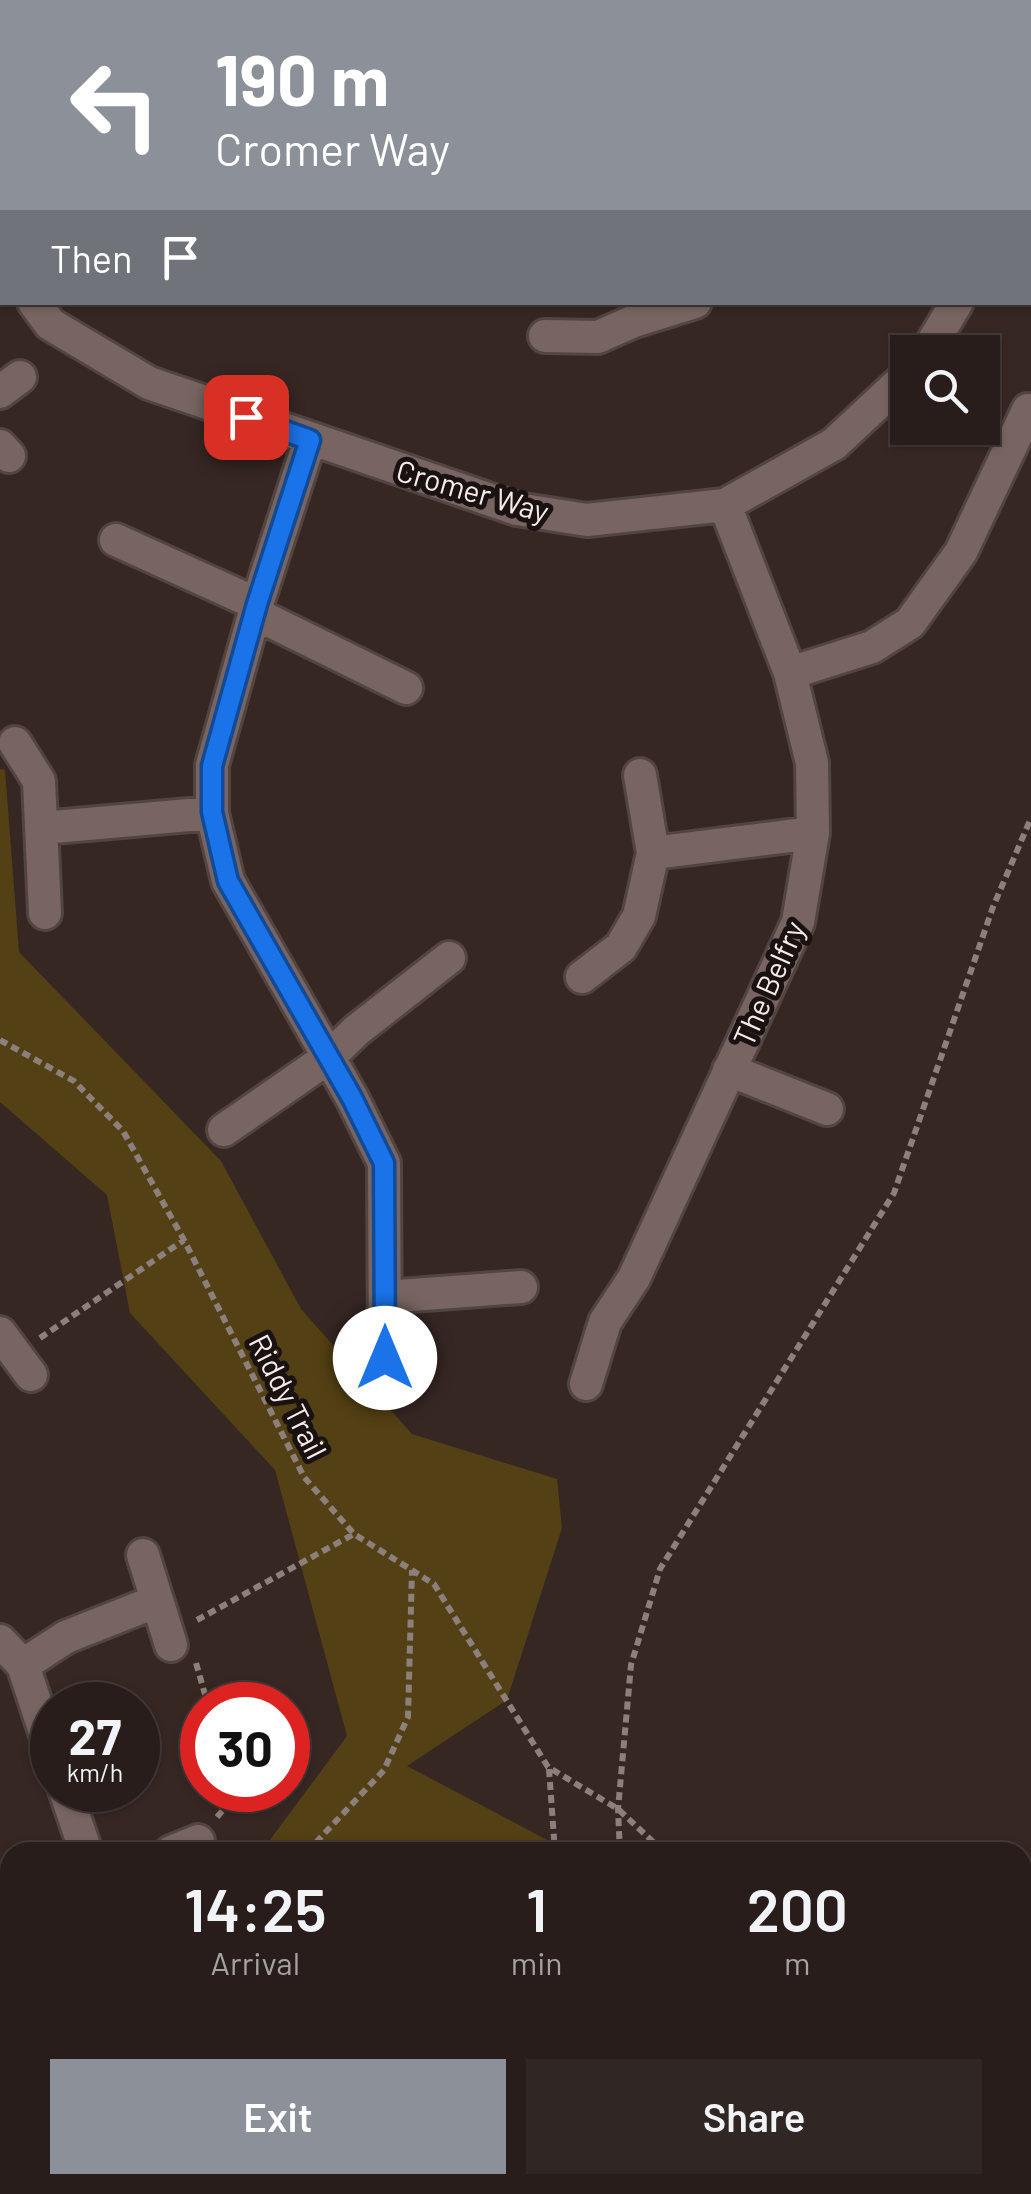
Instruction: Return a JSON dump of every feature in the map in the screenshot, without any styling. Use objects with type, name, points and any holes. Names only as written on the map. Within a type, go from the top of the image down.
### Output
[{"type":"street","name":"Cromer Way","points":[[36,305],[50,324],[149,383],[517,509],[587,520],[725,505],[834,444],[890,392]]},
{"type":"street","points":[[545,336],[598,337],[685,305]]},
{"type":"street","points":[[938,335],[955,305]]},
{"type":"street","points":[[790,673],[872,647],[910,623],[961,552],[1028,410]]},
{"type":"street","points":[[310,440],[256,608],[212,766],[212,812],[228,881],[384,1163],[385,1358]]},
{"type":"street","name":"The Belfry","points":[[586,1384],[606,1322],[634,1278],[798,922],[812,834],[812,763],[790,673],[725,505]]},
{"type":"street","points":[[116,540],[256,608],[406,688]]},
{"type":"street","points":[[15,744],[39,780],[45,913]]},
{"type":"street","points":[[582,977],[621,947],[638,916],[653,853],[640,775]]},
{"type":"street","points":[[42,828],[212,812]]},
{"type":"street","points":[[653,853],[812,834]]},
{"type":"street","points":[[224,1130],[328,1057],[356,1030],[449,958]]},
{"type":"street","points":[[730,1070],[827,1109]]},
{"type":"street","points":[[385,1297],[520,1288]]},
{"type":"street","points":[[30,1699],[11,1653],[66,1637],[165,1626],[143,1555]]},
{"type":"street","points":[[72,1812],[83,1842]]},
{"type":"path","points":[[620,1842],[618,1808],[631,1665],[660,1569],[894,1193],[992,907],[1031,818]]},
{"type":"path","name":"Riddy Trail","points":[[0,1040],[74,1082],[105,1109],[141,1160],[304,1477],[354,1534],[434,1584],[548,1767]]},
{"type":"path","points":[[10,1348],[184,1240]]},
{"type":"path","points":[[165,1626],[190,1624],[354,1534]]},
{"type":"path","points":[[316,1842],[384,1770],[408,1717],[412,1570]]},
{"type":"path","points":[[548,1767],[618,1808],[654,1842]]},
{"type":"path","points":[[548,1767],[554,1842]]},
{"type":"shaded area","points":[[0,769],[5,770],[19,952],[221,1161],[301,1309],[412,1434],[557,1479],[562,1528],[507,1700],[407,1766],[551,1842],[268,1842],[291,1812],[310,1812],[310,1786],[347,1736],[275,1470],[130,1313],[107,1195],[0,1102]]},
{"type":"route","points":[[246,417],[310,440],[257,604],[212,766],[212,812],[228,881],[352,1098],[384,1163],[385,1358]]}]
